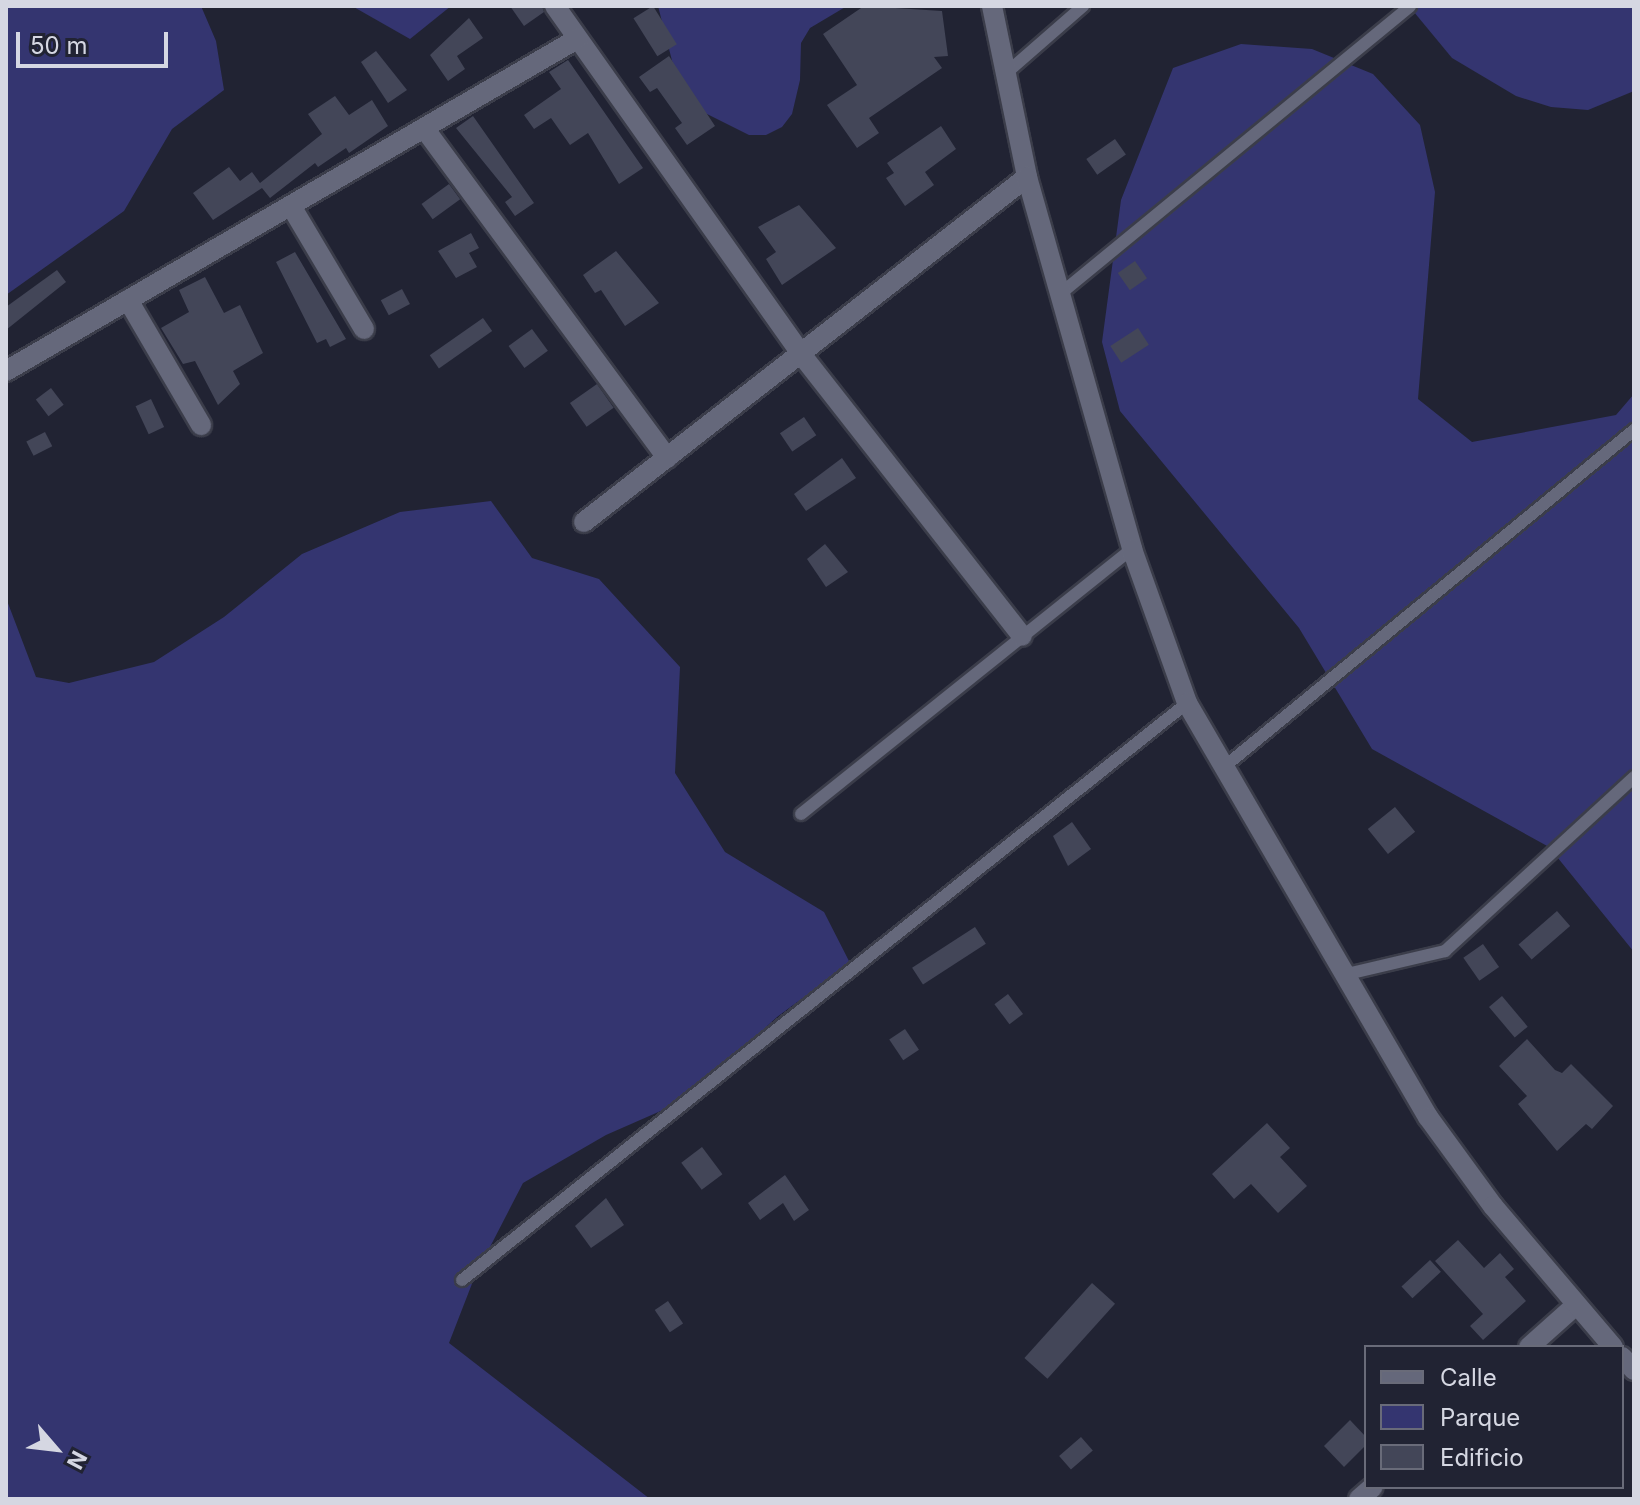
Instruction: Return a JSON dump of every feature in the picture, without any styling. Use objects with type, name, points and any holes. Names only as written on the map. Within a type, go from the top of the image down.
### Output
[{"type":"street","points":[[555,6],[801,354],[1022,636]]},
{"type":"street","points":[[992,6],[1027,177],[1132,549],[1187,703],[1428,1117],[1493,1206],[1611,1345]]},
{"type":"street","points":[[6,371],[577,39]]},
{"type":"street","points":[[424,128],[667,458]]},
{"type":"street","points":[[584,522],[1027,177]]},
{"type":"street","points":[[291,206],[364,329]]},
{"type":"street","points":[[128,300],[201,425]]},
{"type":"street","points":[[1531,1345],[1576,1305]]},
{"type":"lane","points":[[1004,75],[1083,6]]},
{"type":"lane","points":[[1060,294],[1410,6]]},
{"type":"lane","points":[[1224,767],[1634,430]]},
{"type":"lane","points":[[801,814],[1132,549]]},
{"type":"lane","points":[[462,1280],[1187,703]]},
{"type":"lane","points":[[1343,975],[1445,951],[1634,777]]},
{"type":"green space","points":[[6,6],[201,6],[216,41],[224,90],[172,129],[124,211],[6,295]]},
{"type":"green space","points":[[352,6],[451,6],[410,39]]},
{"type":"green space","points":[[658,6],[847,6],[810,28],[801,43],[800,80],[792,114],[782,127],[766,135],[749,135],[701,111],[678,84]]},
{"type":"green space","points":[[1409,6],[1634,6],[1634,91],[1588,110],[1551,107],[1516,96],[1452,58]]},
{"type":"green space","points":[[1241,44],[1312,49],[1373,74],[1420,125],[1435,192],[1418,399],[1472,442],[1616,415],[1634,394],[1634,952],[1549,847],[1372,749],[1299,628],[1120,411],[1102,342],[1121,200],[1173,68]]},
{"type":"green space","points":[[491,501],[532,558],[599,579],[680,667],[675,773],[725,852],[824,912],[850,963],[777,1017],[688,1099],[606,1135],[523,1183],[475,1276],[449,1343],[650,1499],[6,1499],[6,598],[36,677],[69,683],[154,662],[224,617],[302,554],[400,512]]},
{"type":"building","points":[[510,6],[542,6],[544,12],[524,26]]},
{"type":"building","points":[[653,6],[677,44],[657,56],[633,18]]},
{"type":"building","points":[[864,6],[942,11],[948,56],[934,57],[942,68],[869,118],[879,133],[857,148],[827,105],[857,85],[823,34]]},
{"type":"building","points":[[469,18],[483,38],[457,56],[465,69],[448,81],[430,55]]},
{"type":"building","points":[[376,51],[407,90],[388,103],[361,62]]},
{"type":"building","points":[[669,56],[715,126],[687,145],[675,128],[682,123],[657,88],[650,92],[639,77]]},
{"type":"building","points":[[568,60],[643,168],[619,184],[588,133],[570,145],[551,118],[534,129],[524,115],[561,89],[549,72]]},
{"type":"building","points":[[335,96],[349,115],[372,100],[388,126],[349,153],[346,148],[318,167],[315,163],[270,198],[262,188],[213,220],[193,193],[229,167],[240,181],[252,172],[260,183],[322,134],[308,114]]},
{"type":"building","points":[[473,116],[534,203],[515,216],[505,202],[512,197],[456,128]]},
{"type":"building","points":[[941,126],[956,149],[925,172],[934,185],[905,206],[886,178],[894,173],[887,163]]},
{"type":"building","points":[[1115,139],[1126,155],[1097,175],[1086,159]]},
{"type":"building","points":[[449,184],[460,199],[433,219],[421,204]]},
{"type":"building","points":[[799,205],[836,248],[782,285],[766,259],[776,252],[758,227]]},
{"type":"building","points":[[471,233],[479,248],[469,253],[477,267],[456,278],[438,251]]},
{"type":"building","points":[[616,251],[659,303],[625,326],[601,290],[595,293],[583,275]]},
{"type":"building","points":[[295,252],[346,339],[330,347],[326,339],[317,343],[276,262]]},
{"type":"building","points":[[1135,261],[1147,278],[1130,290],[1118,273]]},
{"type":"building","points":[[57,270],[66,282],[6,330],[6,307]]},
{"type":"building","points":[[205,277],[224,313],[240,305],[263,353],[233,371],[240,384],[218,405],[195,361],[183,364],[161,328],[189,312],[179,290]]},
{"type":"building","points":[[402,289],[410,304],[389,315],[381,300]]},
{"type":"building","points":[[483,318],[492,331],[439,368],[430,355]]},
{"type":"building","points":[[1138,328],[1149,345],[1121,363],[1110,346]]},
{"type":"building","points":[[532,329],[548,351],[524,368],[509,346]]},
{"type":"building","points":[[597,384],[614,408],[587,427],[570,403]]},
{"type":"building","points":[[51,388],[64,405],[48,416],[36,399]]},
{"type":"building","points":[[151,399],[164,427],[149,434],[136,406]]},
{"type":"building","points":[[804,417],[816,435],[792,451],[780,433]]},
{"type":"building","points":[[45,432],[52,446],[34,456],[26,442]]},
{"type":"building","points":[[842,458],[856,478],[806,511],[794,494]]},
{"type":"building","points":[[825,544],[848,572],[826,587],[807,559]]},
{"type":"building","points":[[1395,807],[1415,832],[1388,854],[1368,829]]},
{"type":"building","points":[[1072,822],[1091,849],[1068,866],[1053,836]]},
{"type":"building","points":[[1557,911],[1570,926],[1532,960],[1519,944]]},
{"type":"building","points":[[975,927],[986,944],[923,985],[912,968]]},
{"type":"building","points":[[1483,944],[1499,967],[1479,981],[1463,958]]},
{"type":"building","points":[[1008,994],[1023,1014],[1009,1024],[994,1004]]},
{"type":"building","points":[[1502,996],[1528,1027],[1515,1038],[1489,1007]]},
{"type":"building","points":[[905,1029],[919,1050],[903,1060],[889,1040]]},
{"type":"building","points":[[1527,1039],[1555,1070],[1562,1073],[1571,1064],[1613,1106],[1592,1129],[1586,1124],[1557,1151],[1518,1104],[1527,1096],[1499,1066]]},
{"type":"building","points":[[1267,1123],[1290,1148],[1280,1157],[1307,1186],[1278,1213],[1251,1184],[1234,1199],[1212,1174]]},
{"type":"building","points":[[702,1147],[722,1174],[702,1190],[681,1163]]},
{"type":"building","points":[[785,1175],[809,1210],[794,1221],[783,1203],[760,1220],[748,1203]]},
{"type":"building","points":[[606,1198],[624,1225],[591,1248],[575,1226]]},
{"type":"building","points":[[1458,1240],[1484,1268],[1500,1253],[1514,1269],[1505,1277],[1526,1301],[1483,1340],[1470,1326],[1483,1314],[1435,1261]]},
{"type":"building","points":[[1430,1260],[1441,1272],[1412,1298],[1401,1287]]},
{"type":"building","points":[[1092,1283],[1115,1304],[1047,1379],[1024,1358]]},
{"type":"building","points":[[668,1301],[683,1323],[670,1332],[655,1310]]},
{"type":"building","points":[[1350,1420],[1364,1435],[1364,1447],[1344,1467],[1324,1446]]},
{"type":"building","points":[[1081,1437],[1093,1451],[1071,1470],[1059,1456]]}]
